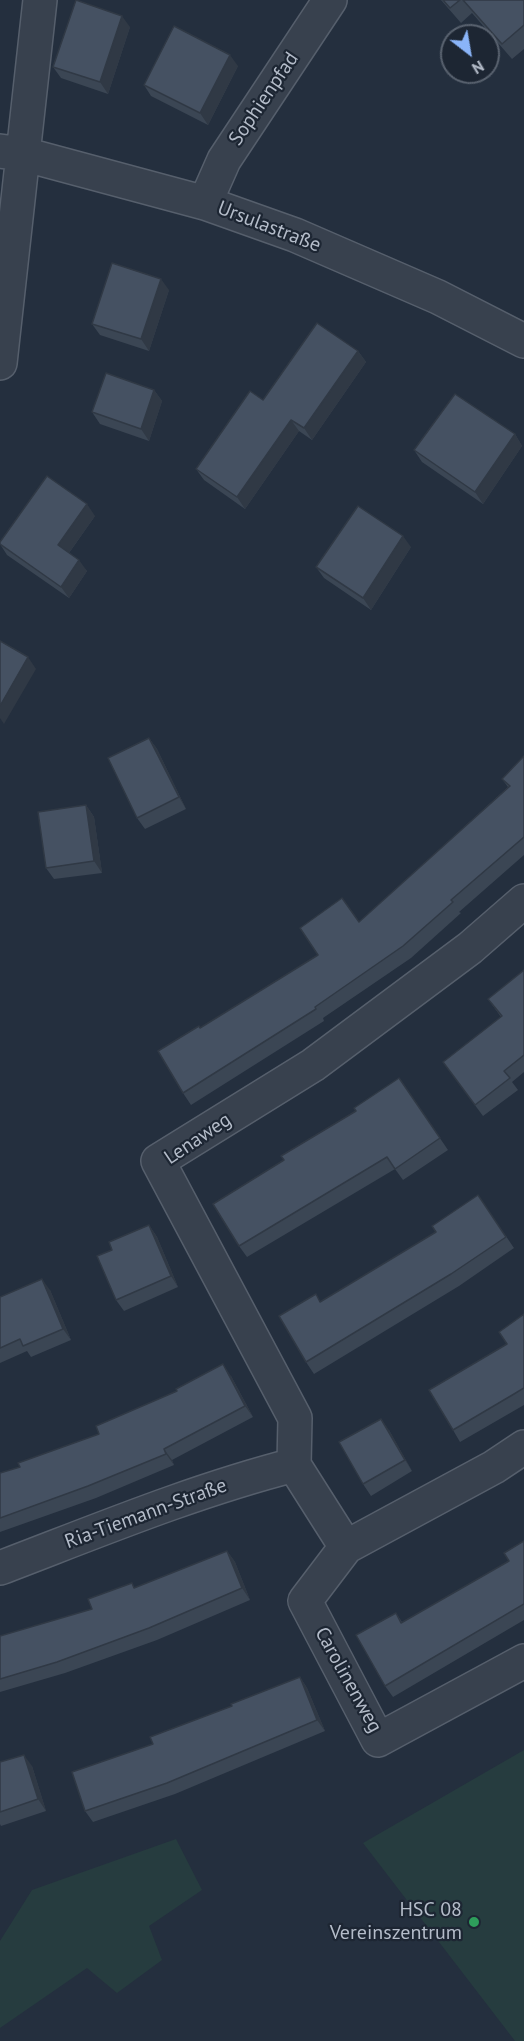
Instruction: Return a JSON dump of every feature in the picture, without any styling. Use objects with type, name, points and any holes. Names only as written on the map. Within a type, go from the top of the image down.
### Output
[{"type":"street","points":[[0,363],[11,152],[39,0]]},
{"type":"street","name":"Sophienpfad","points":[[205,203],[224,160],[330,0]]},
{"type":"street","name":"Ursulastraße","points":[[11,152],[205,203],[295,235],[399,279],[524,341]]},
{"type":"street","name":"Lenaweg","points":[[294,1465],[295,1418],[158,1161],[313,1065],[470,948],[524,901]]},
{"type":"street","points":[[294,1465],[346,1547],[494,1467],[524,1447]]},
{"type":"street","name":"Ria-Tiemann-Straße","points":[[0,1568],[173,1502],[294,1465]]},
{"type":"street","name":"Carolinenweg","points":[[346,1547],[305,1601],[378,1740],[524,1660]]},
{"type":"green space","name":"HSC 08 Vereinszentrum","points":[[524,1750],[524,2041],[515,2041],[363,1843]]},
{"type":"green space","points":[[176,1839],[202,1890],[149,1926],[162,1960],[117,1993],[87,1968],[0,2028],[0,1941],[32,1890]]},
{"type":"building","points":[[76,0],[122,16],[100,82],[53,67]]},
{"type":"building","points":[[443,0],[460,0],[450,8]]},
{"type":"building","points":[[463,0],[524,0],[524,25],[502,44],[500,24],[484,24]]},
{"type":"building","points":[[174,26],[230,55],[200,113],[144,85]]},
{"type":"building","points":[[112,263],[161,279],[141,339],[92,324]]},
{"type":"building","points":[[317,323],[358,351],[304,428],[291,420],[237,497],[196,469],[250,391],[263,400]]},
{"type":"building","points":[[106,373],[154,390],[141,429],[92,412]]},
{"type":"building","points":[[455,394],[515,434],[475,492],[414,450]]},
{"type":"building","points":[[47,476],[87,504],[58,545],[79,560],[61,587],[0,544]]},
{"type":"building","points":[[358,506],[403,536],[363,598],[316,567]]},
{"type":"building","points":[[0,641],[28,657],[0,706]]},
{"type":"building","points":[[149,738],[179,797],[137,818],[108,758]]},
{"type":"building","points":[[524,756],[524,837],[451,900],[453,902],[403,946],[315,1007],[316,1009],[183,1093],[158,1051],[199,1026],[200,1028],[318,955],[300,928],[342,898],[359,922],[510,786],[502,779]]},
{"type":"building","points":[[86,805],[94,861],[46,868],[38,812]]},
{"type":"building","points":[[524,970],[524,1055],[504,1071],[510,1078],[475,1105],[443,1062],[502,1016],[488,999]]},
{"type":"building","points":[[399,1078],[440,1138],[395,1169],[387,1157],[239,1246],[213,1204],[284,1160],[281,1156],[356,1111],[354,1108]]},
{"type":"building","points":[[478,1195],[506,1237],[451,1274],[306,1362],[279,1316],[316,1294],[320,1302],[436,1232],[432,1226]]},
{"type":"building","points":[[149,1225],[171,1276],[116,1300],[97,1256],[112,1250],[109,1242]]},
{"type":"building","points":[[42,1279],[63,1329],[23,1346],[20,1339],[0,1348],[0,1297]]},
{"type":"building","points":[[524,1314],[524,1388],[453,1430],[429,1390],[507,1344],[499,1332]]},
{"type":"building","points":[[223,1364],[245,1406],[164,1449],[166,1454],[0,1518],[0,1473],[20,1467],[18,1463],[99,1434],[96,1426],[177,1391],[176,1389]]},
{"type":"building","points":[[381,1419],[405,1460],[363,1484],[339,1442]]},
{"type":"building","points":[[524,1541],[524,1604],[385,1686],[356,1635],[396,1613],[401,1623],[509,1561],[504,1553]]},
{"type":"building","points":[[227,1551],[242,1588],[149,1628],[57,1662],[0,1679],[0,1636],[92,1609],[88,1599],[132,1583],[134,1588]]},
{"type":"building","points":[[300,1677],[317,1720],[167,1783],[85,1811],[72,1772],[153,1744],[150,1737]]},
{"type":"building","points":[[24,1755],[38,1799],[0,1812],[0,1762]]},
{"type":"place","name":"HSC 08 Vereinszentrum","points":[[474,1922]]}]
